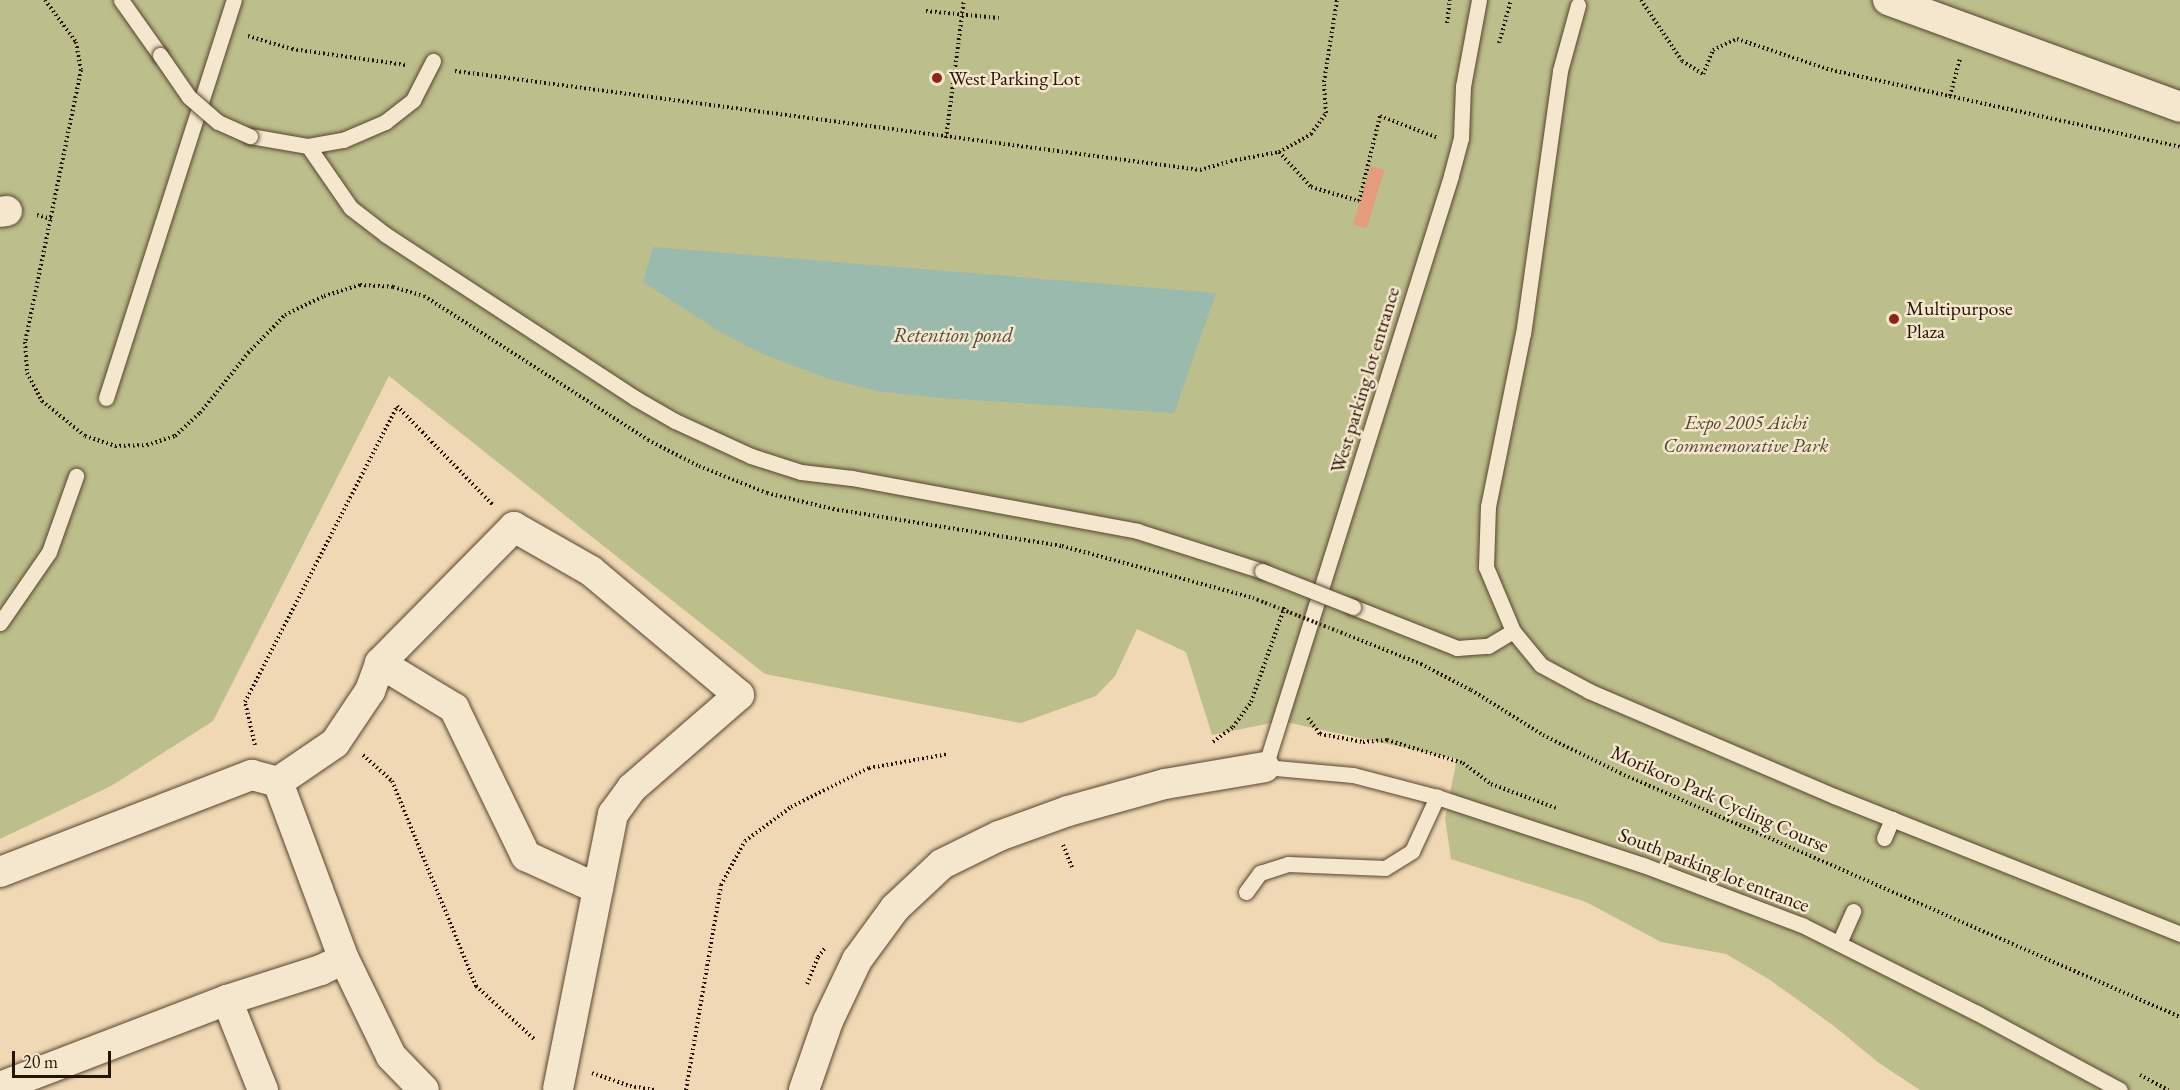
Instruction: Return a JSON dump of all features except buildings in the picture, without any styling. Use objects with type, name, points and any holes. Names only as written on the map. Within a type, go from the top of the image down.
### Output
[{"type":"street","points":[[1888,0],[2180,107]]},
{"type":"street","points":[[0,872],[252,775],[271,780],[334,743],[369,691],[380,663],[514,527],[591,571],[739,695],[632,788],[613,814],[561,1077]]},
{"type":"street","points":[[380,663],[454,708],[526,856],[598,889]]},
{"type":"street","points":[[804,1090],[828,1021],[857,960],[895,908],[942,864],[999,836],[1068,811],[1165,784],[1265,768]]},
{"type":"street","points":[[271,780],[344,959],[391,1056],[424,1090]]},
{"type":"street","points":[[0,1088],[227,1000],[321,970],[344,959]]},
{"type":"street","points":[[227,1000],[262,1090]]},
{"type":"lane","points":[[121,0],[189,97],[218,122],[250,136],[308,146],[344,140],[385,122],[413,100],[431,64]]},
{"type":"lane","points":[[106,398],[234,0]]},
{"type":"lane","name":"West parking lot entrance","points":[[1265,768],[1451,176],[1461,138],[1463,86],[1479,0]]},
{"type":"lane","points":[[1578,5],[1560,71],[1524,333],[1488,506],[1486,567],[1513,631],[1541,665],[1589,691],[1892,819],[2180,934]]},
{"type":"lane","points":[[308,146],[351,208],[386,235],[635,398],[675,421],[751,456],[801,472],[852,478],[1137,531],[1262,571],[1457,648],[1488,645],[1513,631]]},
{"type":"lane","points":[[0,623],[49,552],[76,476]]},
{"type":"lane","name":"South parking lot entrance","points":[[1265,768],[1353,775],[1437,797],[1643,865],[1802,925],[1977,1013],[2120,1090]]},
{"type":"lane","points":[[1246,892],[1260,873],[1288,864],[1385,868],[1412,851],[1437,797]]},
{"type":"lane","points":[[1884,838],[1892,819]]},
{"type":"lane","points":[[1839,943],[1853,911]]},
{"type":"path","points":[[946,138],[964,0]]},
{"type":"path","points":[[240,33],[292,49],[431,64],[946,138],[1200,170],[1231,160],[1279,152],[1311,134],[1326,113],[1324,82],[1337,0]]},
{"type":"path","points":[[1446,31],[1450,0]]},
{"type":"path","points":[[1496,54],[1511,0]]},
{"type":"path","points":[[1641,0],[1682,60],[1702,74],[1713,50],[1737,39],[1831,70],[2180,147]]},
{"type":"path","points":[[927,11],[999,18]]},
{"type":"path","points":[[1950,96],[1969,30]]},
{"type":"path","points":[[1279,152],[1311,187],[1359,201],[1380,116],[1436,136]]},
{"type":"path","points":[[1432,148],[1436,126]]},
{"type":"path","points":[[36,215],[51,219]]},
{"type":"path","points":[[271,780],[245,702],[397,406],[514,527]]},
{"type":"path","points":[[1208,746],[1233,728],[1251,702],[1289,597]]},
{"type":"path","name":"Morikoro Park Cycling Course","points":[[1253,598],[1421,664],[1471,690],[1543,735],[1620,773],[2180,1017]]},
{"type":"path","points":[[1329,638],[1333,627]]},
{"type":"path","points":[[1307,710],[1308,719],[1320,734],[1363,742],[1387,740],[1462,763],[1491,784],[1567,811]]},
{"type":"path","points":[[340,735],[392,781],[476,986],[561,1077],[655,1090]]},
{"type":"path","points":[[686,1090],[721,885],[745,841],[791,807],[869,768],[948,754]]},
{"type":"path","points":[[805,990],[818,957],[831,940]]},
{"type":"path","points":[[2138,1074],[2168,1090]]},
{"type":"green space","name":"Expo 2005 Aichi Commemorative Park","points":[[0,0],[2180,0],[2180,1090],[1920,1090],[1879,1063],[1834,1026],[1770,980],[1726,954],[1661,942],[1586,902],[1451,859],[1445,818],[1457,759],[1281,721],[1212,735],[1186,652],[1137,629],[1115,676],[1096,696],[1021,723],[765,674],[389,376],[213,721],[111,786],[0,839]]},
{"type":"water","name":"Retention pond","points":[[653,247],[1216,293],[1174,413],[942,398],[882,392],[826,378],[761,353],[722,333],[643,282]]},
{"type":"place","name":"West Parking Lot","points":[[937,78]]},
{"type":"place","name":"Multipurpose Plaza","points":[[1894,319]]}]
